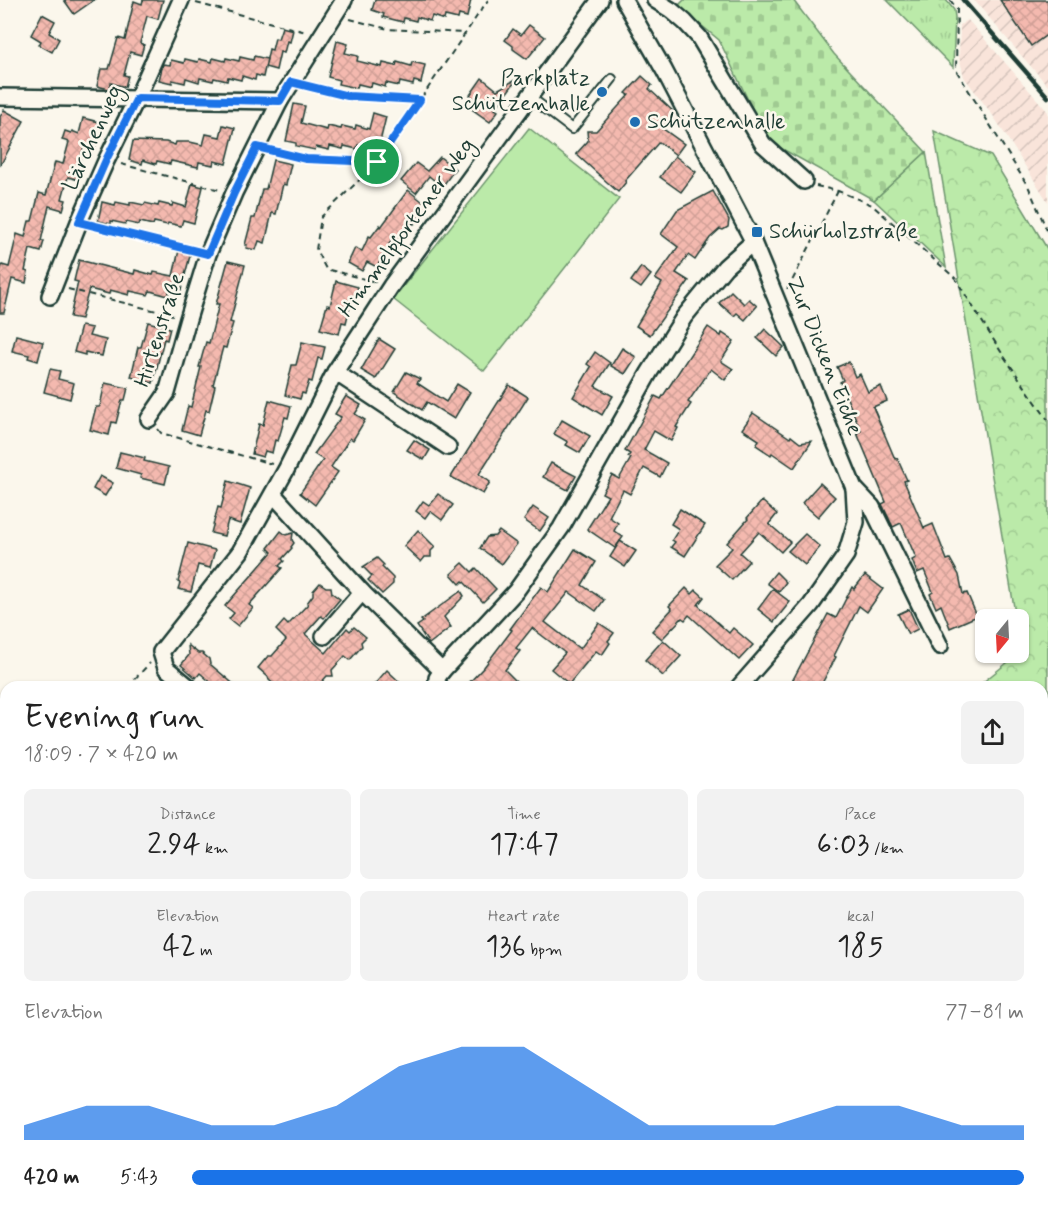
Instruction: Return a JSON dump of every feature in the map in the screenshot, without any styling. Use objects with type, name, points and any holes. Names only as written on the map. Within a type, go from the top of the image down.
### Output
[{"type":"street","name":"Hirtenstraße","points":[[149,419],[167,393],[208,254],[234,193],[280,101],[344,0]]},
{"type":"street","name":"Himmelpfortener Weg","points":[[161,652],[237,558],[273,494],[335,372],[391,286],[600,0]]},
{"type":"street","points":[[437,681],[442,671],[516,591],[561,528],[649,373],[684,317],[725,267],[753,242],[664,70],[624,0]]},
{"type":"street","points":[[655,0],[678,16],[699,37],[763,144],[804,182]]},
{"type":"street","name":"Lärchenweg","points":[[52,291],[106,160],[188,2]]},
{"type":"street","points":[[0,97],[280,101]]},
{"type":"street","name":"Zur Dicken Eiche","points":[[745,681],[811,605],[846,555],[856,522],[854,488],[753,242]]},
{"type":"street","points":[[335,372],[448,447]]},
{"type":"street","name":"Zur Dicken Eiche","points":[[854,488],[872,507],[940,646]]},
{"type":"street","points":[[273,494],[376,607],[442,671]]},
{"type":"street","points":[[324,636],[362,592]]},
{"type":"street","points":[[161,652],[166,668],[182,681]]},
{"type":"lane","points":[[530,97],[572,129],[612,78]]},
{"type":"path","points":[[391,286],[326,268],[316,250],[321,217],[377,162],[488,0]]},
{"type":"path","points":[[950,0],[957,9],[956,70],[1029,189],[1048,233]]},
{"type":"path","points":[[188,2],[321,36]]},
{"type":"path","points":[[334,15],[388,29],[465,33]]},
{"type":"path","points":[[291,82],[348,96],[420,100]]},
{"type":"path","points":[[257,147],[306,159],[377,162]]},
{"type":"path","points":[[106,160],[234,193]]},
{"type":"path","points":[[804,182],[838,191],[872,205],[955,278],[1003,355],[1048,420]]},
{"type":"path","points":[[777,300],[790,285],[838,191]]},
{"type":"path","points":[[79,222],[208,254]]},
{"type":"path","points":[[52,291],[188,319]]},
{"type":"path","points":[[149,419],[161,433],[275,465]]},
{"type":"path","points":[[133,681],[161,652]]},
{"type":"shaded area","points":[[974,0],[1048,0],[1048,86],[1020,54]]},
{"type":"shaded area","points":[[968,20],[1048,112],[1048,202],[994,117],[964,77],[959,56],[960,25]]},
{"type":"green space","points":[[684,0],[793,0],[834,54],[926,152],[874,200],[768,141],[719,40],[678,6]]},
{"type":"green space","points":[[887,0],[946,0],[954,10],[955,17],[953,67]]},
{"type":"green space","points":[[529,128],[619,199],[484,371],[393,299]]},
{"type":"green space","points":[[934,131],[991,156],[1048,250],[1048,681],[984,681],[1007,663],[1029,663],[1029,609],[1014,609]]},
{"type":"green space","points":[[926,152],[946,267],[874,200]]},
{"type":"building","points":[[64,0],[94,0],[74,14]]},
{"type":"building","points":[[143,0],[163,0],[158,19],[147,16],[140,43],[144,45],[141,55],[130,52],[124,75],[128,76],[125,87],[111,83],[109,89],[97,86],[101,69],[109,69],[118,38],[125,40],[134,1],[142,4]]},
{"type":"building","points":[[375,0],[471,0],[467,17],[459,15],[458,19],[445,16],[444,20],[432,16],[430,21],[417,17],[416,21],[404,18],[403,22],[383,17],[384,14],[372,10]]},
{"type":"building","points":[[1000,0],[1048,0],[1048,34],[1031,46]]},
{"type":"building","points":[[42,14],[55,21],[49,33],[59,39],[52,52],[39,45],[41,41],[31,35]]},
{"type":"building","points":[[529,25],[545,37],[527,59],[505,40],[513,29],[521,35]]},
{"type":"building","points":[[282,27],[293,30],[290,42],[287,41],[284,53],[280,52],[276,70],[265,67],[269,49],[272,50],[275,38],[278,39]]},
{"type":"building","points":[[337,41],[348,44],[345,53],[358,56],[357,61],[382,67],[383,63],[396,66],[397,62],[411,66],[412,62],[425,65],[421,83],[414,81],[413,85],[400,82],[399,86],[386,83],[385,87],[372,83],[371,87],[358,84],[357,88],[338,84],[339,80],[328,77]]},
{"type":"building","points":[[254,56],[267,59],[263,77],[256,75],[255,80],[242,76],[241,80],[228,77],[227,81],[200,78],[199,82],[186,78],[185,83],[172,80],[172,83],[159,80],[163,64],[170,65],[171,60],[184,63],[185,59],[198,62],[199,59],[212,62],[213,58],[225,61],[226,58],[239,61],[240,57],[253,60]]},
{"type":"building","name":"Schützenhalle","points":[[642,76],[652,85],[649,89],[675,113],[662,128],[684,144],[676,155],[659,142],[618,192],[576,154],[588,141],[587,131],[596,131],[629,95],[626,93]]},
{"type":"building","points":[[482,78],[497,90],[517,79],[495,109],[498,111],[490,122],[469,107],[475,99],[470,95]]},
{"type":"building","points":[[294,104],[305,106],[301,123],[327,130],[328,126],[355,129],[356,125],[369,129],[373,113],[386,117],[379,146],[371,144],[370,148],[358,145],[357,149],[344,146],[343,149],[330,146],[329,150],[316,147],[315,150],[296,146],[296,143],[286,141]]},
{"type":"building","points":[[4,110],[24,121],[0,166],[0,117]]},
{"type":"building","points":[[83,118],[99,122],[95,149],[84,146],[78,169],[82,170],[79,180],[68,177],[62,199],[66,200],[63,210],[49,206],[41,241],[44,241],[41,252],[30,249],[25,271],[28,272],[26,283],[12,279],[4,313],[0,313],[2,265],[9,267],[17,234],[25,237],[29,221],[32,221],[39,193],[46,195],[55,162],[63,164],[69,142],[62,140],[65,131],[79,134]]},
{"type":"building","points":[[223,125],[235,128],[226,164],[214,161],[213,165],[199,162],[198,167],[171,161],[170,164],[157,161],[156,164],[143,160],[142,164],[129,160],[133,141],[166,142],[175,145],[176,142],[190,142],[203,145],[206,134],[220,137]]},
{"type":"building","points":[[675,156],[696,172],[681,192],[660,177]]},
{"type":"building","points":[[440,157],[455,169],[442,187],[429,176],[416,193],[401,181],[416,163],[427,171]]},
{"type":"building","points":[[273,160],[291,164],[286,185],[283,184],[276,214],[272,213],[265,243],[259,241],[256,250],[246,248],[252,218],[255,218],[262,189],[266,189]]},
{"type":"building","points":[[192,184],[203,187],[194,223],[183,220],[181,226],[154,222],[153,225],[140,222],[139,225],[98,221],[102,202],[115,205],[116,202],[130,205],[130,202],[144,205],[145,203],[158,206],[159,203],[172,206],[173,203],[186,207]]},
{"type":"building","points":[[408,190],[428,206],[414,224],[412,223],[399,241],[393,237],[377,267],[367,262],[362,271],[348,263],[355,248],[362,251],[369,236],[371,237],[380,225],[381,227]]},
{"type":"building","points":[[713,191],[729,220],[728,227],[720,229],[710,238],[695,260],[688,255],[676,273],[689,281],[650,335],[636,326],[662,283],[655,279],[678,247],[661,234],[677,210]]},
{"type":"building","points":[[179,250],[191,252],[181,290],[170,287],[168,296],[150,291],[148,295],[130,291],[129,295],[110,290],[109,294],[89,289],[81,319],[70,317],[78,282],[74,281],[79,260],[134,274],[135,270],[153,275],[154,272],[173,276]]},
{"type":"building","points":[[228,261],[245,265],[230,322],[233,323],[226,348],[223,347],[209,411],[206,410],[199,435],[182,430],[188,406],[191,407],[206,342],[209,343],[219,304],[216,304]]},
{"type":"building","points":[[641,267],[651,275],[641,288],[631,281]]},
{"type":"building","points":[[336,281],[358,287],[355,299],[352,298],[346,323],[342,322],[339,334],[320,329],[327,305],[330,306]]},
{"type":"building","points":[[731,291],[744,304],[749,299],[757,306],[745,320],[737,313],[734,316],[719,303]]},
{"type":"building","points":[[148,322],[170,328],[167,340],[164,339],[153,383],[131,377],[138,347],[141,347]]},
{"type":"building","points":[[81,326],[92,328],[89,336],[106,340],[102,356],[74,352]]},
{"type":"building","points":[[708,327],[734,341],[721,361],[733,369],[725,380],[711,369],[688,402],[691,404],[676,427],[678,428],[671,441],[654,431],[644,450],[667,463],[660,477],[644,468],[630,494],[623,490],[609,517],[618,523],[614,531],[623,537],[615,548],[587,529],[608,496],[602,493],[612,475],[619,479],[631,458],[628,457],[630,454],[625,451],[655,396],[661,399]]},
{"type":"building","points":[[765,329],[784,347],[776,356],[757,338]]},
{"type":"building","points":[[16,335],[43,342],[38,361],[28,358],[29,355],[12,351]]},
{"type":"building","points":[[379,339],[395,349],[376,379],[361,370]]},
{"type":"building","points":[[302,342],[325,347],[322,359],[318,358],[312,382],[309,381],[305,394],[302,393],[300,399],[285,395],[292,365],[296,365]]},
{"type":"building","points":[[622,348],[636,357],[625,374],[611,366]]},
{"type":"building","points":[[595,352],[610,363],[595,386],[613,396],[602,415],[573,397],[591,367],[587,364]]},
{"type":"building","points":[[849,362],[855,377],[860,374],[868,392],[881,386],[887,401],[873,407],[895,459],[897,458],[907,480],[904,481],[924,528],[933,524],[947,560],[950,559],[959,575],[963,594],[967,593],[975,617],[950,628],[941,605],[936,608],[930,594],[933,592],[924,570],[917,573],[912,560],[916,558],[901,523],[893,527],[882,504],[886,502],[857,433],[861,431],[840,382],[843,380],[837,367]]},
{"type":"building","points":[[50,369],[60,371],[58,379],[74,383],[70,399],[44,392]]},
{"type":"building","points":[[406,372],[420,379],[417,383],[446,402],[457,384],[470,392],[454,419],[427,402],[422,410],[394,392]]},
{"type":"building","points":[[105,383],[128,388],[116,423],[112,422],[109,435],[90,430],[96,407],[100,406]]},
{"type":"building","points":[[509,385],[528,397],[479,474],[490,482],[483,494],[451,477]]},
{"type":"building","points":[[346,396],[361,405],[355,414],[365,420],[353,440],[350,438],[331,467],[338,472],[315,505],[300,493],[323,460],[314,454],[341,417],[335,414]]},
{"type":"building","points":[[269,400],[291,406],[278,441],[275,440],[272,453],[265,451],[263,457],[252,454],[259,424],[263,425]]},
{"type":"building","points":[[753,413],[800,443],[812,441],[794,468],[756,445],[759,440],[742,429]]},
{"type":"building","points":[[562,420],[590,436],[580,453],[566,445],[568,442],[554,434]]},
{"type":"building","points":[[414,440],[430,450],[424,460],[407,450]]},
{"type":"building","points":[[120,452],[169,467],[165,484],[140,478],[141,475],[116,468]]},
{"type":"building","points":[[551,463],[576,476],[568,490],[543,477]]},
{"type":"building","points":[[100,476],[113,483],[105,496],[93,489]]},
{"type":"building","points":[[228,481],[250,488],[240,524],[228,520],[224,536],[211,533]]},
{"type":"building","points":[[820,483],[835,497],[818,517],[802,503]]},
{"type":"building","points":[[438,494],[453,505],[442,520],[430,511],[425,518],[416,511],[423,501],[429,505]]},
{"type":"building","points":[[762,501],[777,514],[769,524],[790,542],[781,552],[759,532],[740,553],[749,561],[732,580],[715,565],[732,548],[727,543]]},
{"type":"building","points":[[533,507],[549,518],[540,531],[524,520]]},
{"type":"building","points":[[680,509],[705,525],[685,556],[671,547],[675,542],[672,540],[679,529],[671,524]]},
{"type":"building","points":[[418,530],[435,547],[431,551],[431,557],[425,557],[421,562],[404,546]]},
{"type":"building","points":[[281,531],[286,535],[293,533],[292,548],[282,559],[284,561],[279,566],[282,568],[249,605],[253,608],[238,626],[229,619],[234,613],[225,606],[272,552],[268,548]]},
{"type":"building","points":[[499,531],[517,544],[502,564],[480,548],[487,537],[495,536]]},
{"type":"building","points":[[805,534],[820,547],[805,565],[788,551]]},
{"type":"building","points":[[620,541],[636,551],[625,567],[610,557]]},
{"type":"building","points":[[188,543],[215,550],[210,568],[198,565],[191,592],[178,589]]},
{"type":"building","points":[[575,549],[596,562],[582,585],[604,600],[596,611],[569,592],[545,622],[580,649],[599,623],[614,633],[602,655],[596,651],[571,681],[565,681],[551,669],[565,653],[532,628],[516,648],[520,651],[505,670],[516,681],[471,681],[512,630],[510,629],[541,587],[548,592]]},
{"type":"building","points":[[377,558],[393,578],[393,584],[382,594],[368,580],[372,576],[363,567]]},
{"type":"building","points":[[463,563],[472,572],[476,568],[496,589],[483,602],[463,581],[460,584],[451,574]]},
{"type":"building","points":[[776,572],[786,582],[779,592],[767,583]]},
{"type":"building","points":[[865,575],[883,589],[867,612],[859,606],[823,681],[792,681],[828,614],[836,618],[852,587],[854,589]]},
{"type":"building","points":[[320,583],[331,587],[332,593],[340,599],[324,618],[321,616],[305,634],[326,653],[347,628],[350,631],[354,627],[366,637],[361,642],[362,646],[350,660],[345,656],[332,670],[333,676],[327,676],[322,681],[270,681],[258,668],[286,640],[276,630],[284,621],[288,625],[308,604],[313,591]]},
{"type":"building","points":[[686,588],[692,594],[696,590],[704,597],[698,605],[729,633],[733,628],[753,645],[739,660],[689,615],[685,620],[682,618],[662,639],[652,631],[672,609],[669,606]]},
{"type":"building","points":[[773,589],[790,602],[774,622],[758,609]]},
{"type":"building","points":[[461,591],[464,596],[444,617],[451,627],[429,644],[417,626],[423,622],[421,620]]},
{"type":"building","points":[[909,609],[918,629],[908,634],[898,614]]},
{"type":"building","points":[[663,640],[681,656],[663,676],[645,660]]},
{"type":"building","points":[[188,645],[209,659],[210,664],[230,681],[209,681],[200,673],[196,678],[181,665],[189,655]]},
{"type":"building","points":[[387,670],[399,681],[377,681]]},
{"type":"railway","points":[[963,0],[1048,97]]},
{"type":"place","name":"Parkplatz Schützenhalle","points":[[602,92]]},
{"type":"place","name":"Schützenhalle","points":[[635,122]]},
{"type":"place","name":"Schürholzstraße","points":[[757,232]]},
{"type":"route","points":[[291,82],[348,96],[420,100],[377,162],[306,159],[257,147],[208,254],[79,222],[106,160],[137,98],[280,101],[291,82]]}]
